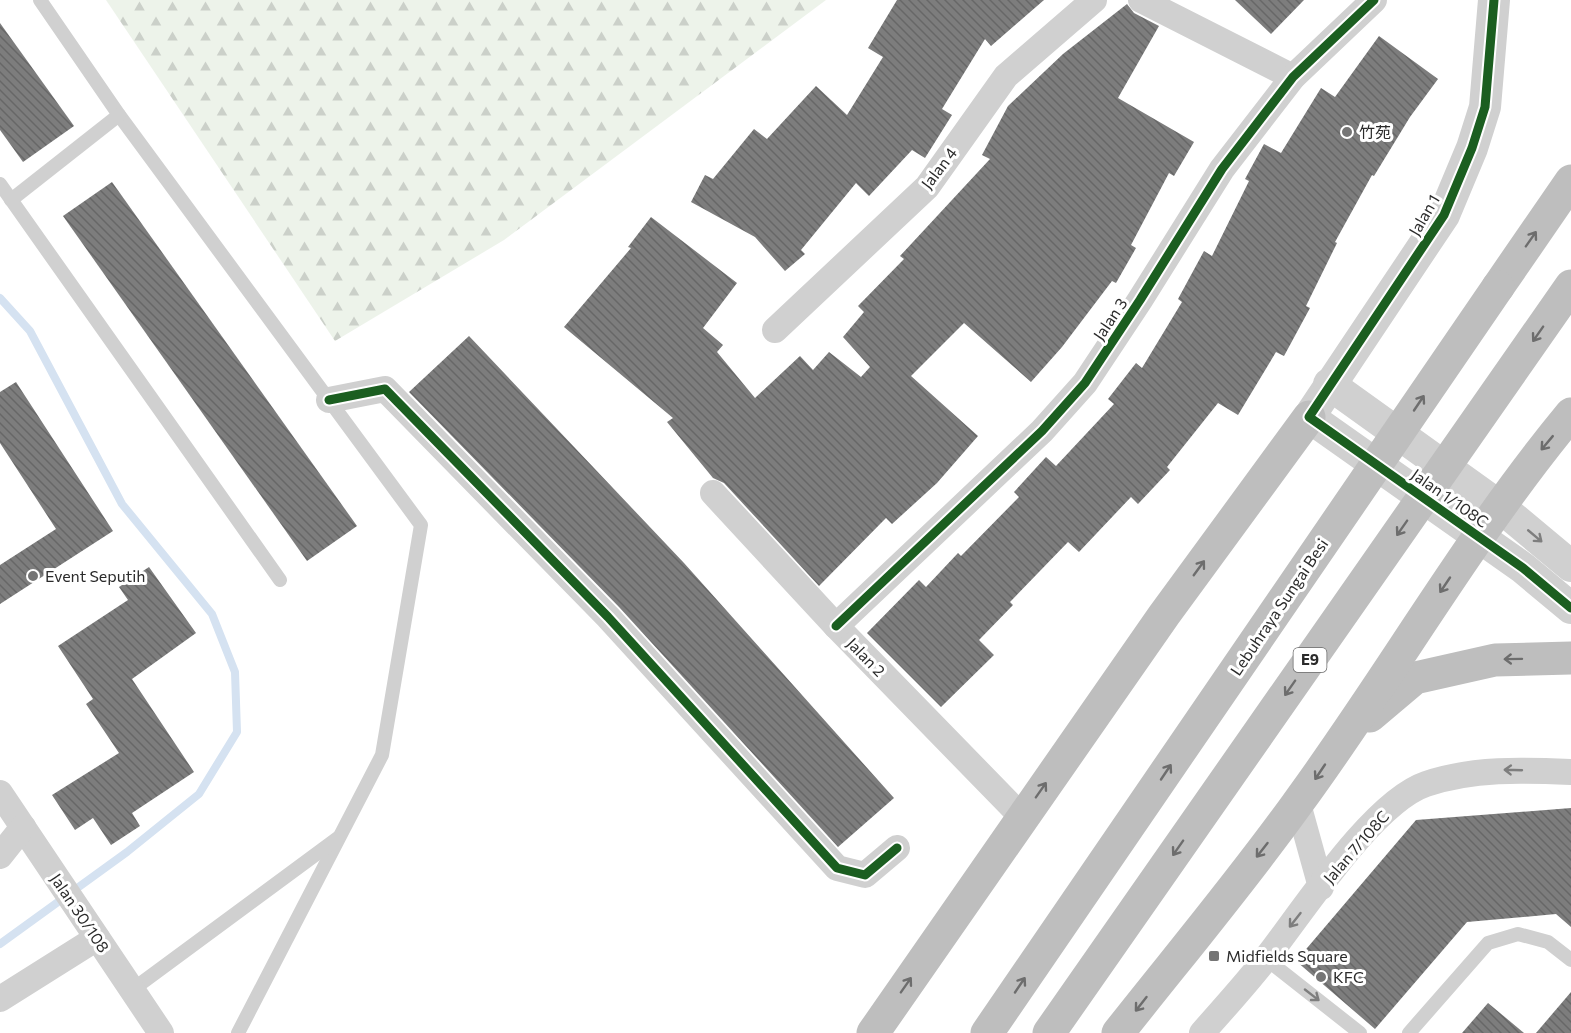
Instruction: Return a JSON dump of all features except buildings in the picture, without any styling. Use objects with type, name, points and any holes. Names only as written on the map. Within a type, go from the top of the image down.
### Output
[{"type":"highway","name":"Lebuhraya Sungai Besi","points":[[987,1033],[1570,179]]},
{"type":"highway","name":"E9","points":[[1049,1033],[1571,286]]},
{"type":"highway","points":[[1118,1033],[1298,804],[1477,536],[1571,414]]},
{"type":"highway","points":[[873,1033],[1164,615],[1309,417]]},
{"type":"highway","points":[[1341,739],[1415,678],[1495,660],[1571,658]]},
{"type":"street","name":"Jalan 4","points":[[776,330],[927,187],[1006,76],[1094,0]]},
{"type":"street","points":[[1141,0],[1293,77]]},
{"type":"street","name":"Jalan 3","points":[[836,626],[1042,431],[1085,383],[1222,169],[1293,77],[1374,0]]},
{"type":"street","name":"Jalan 1","points":[[1309,417],[1448,206],[1472,148],[1485,107],[1494,0]]},
{"type":"street","name":"Jalan 1/108C","points":[[1329,384],[1499,506],[1571,566]]},
{"type":"street","points":[[329,400],[385,389],[608,617],[837,868],[865,875],[897,848]]},
{"type":"street","name":"Jalan 1/108C","points":[[1309,417],[1523,568],[1571,608]]},
{"type":"street","name":"Jalan 2","points":[[713,493],[836,626],[1022,817]]},
{"type":"street","name":"Jalan 7/108C","points":[[1202,1033],[1266,958],[1383,812],[1425,784],[1502,769],[1571,772]]},
{"type":"street","name":"Jalan 30/108","points":[[0,793],[161,1033]]},
{"type":"street","points":[[1298,804],[1321,887]]},
{"type":"street","points":[[0,856],[23,827]]},
{"type":"street","points":[[0,999],[93,932]]},
{"type":"lane","points":[[40,0],[119,115],[421,525],[382,755],[238,1033]]},
{"type":"lane","points":[[11,200],[119,115]]},
{"type":"lane","points":[[0,184],[280,580]]},
{"type":"lane","points":[[132,990],[340,837]]},
{"type":"lane","points":[[1409,1033],[1488,943],[1518,934],[1548,942],[1571,960]]},
{"type":"lane","points":[[1266,958],[1360,1033]]},
{"type":"green space","points":[[106,0],[826,0],[504,240],[335,341]]},
{"type":"waterway","points":[[0,298],[30,331],[122,504],[212,614],[235,672],[237,732],[199,794],[127,852],[0,944]]},
{"type":"cycle path","points":[[836,626],[1042,431],[1085,383],[1222,169],[1293,77],[1374,0]]},
{"type":"cycle path","points":[[1494,0],[1485,107],[1472,148],[1444,215],[1309,417],[1523,568],[1571,608]]},
{"type":"cycle path","points":[[329,400],[385,389],[608,617],[837,868],[865,875],[897,848]]},
{"type":"place","name":"竹苑","points":[[1347,132]]},
{"type":"place","name":"Event Seputih","points":[[33,576]]},
{"type":"place","name":"Midfields Square","points":[[1214,956]]},
{"type":"place","name":"KFC","points":[[1321,977]]}]
